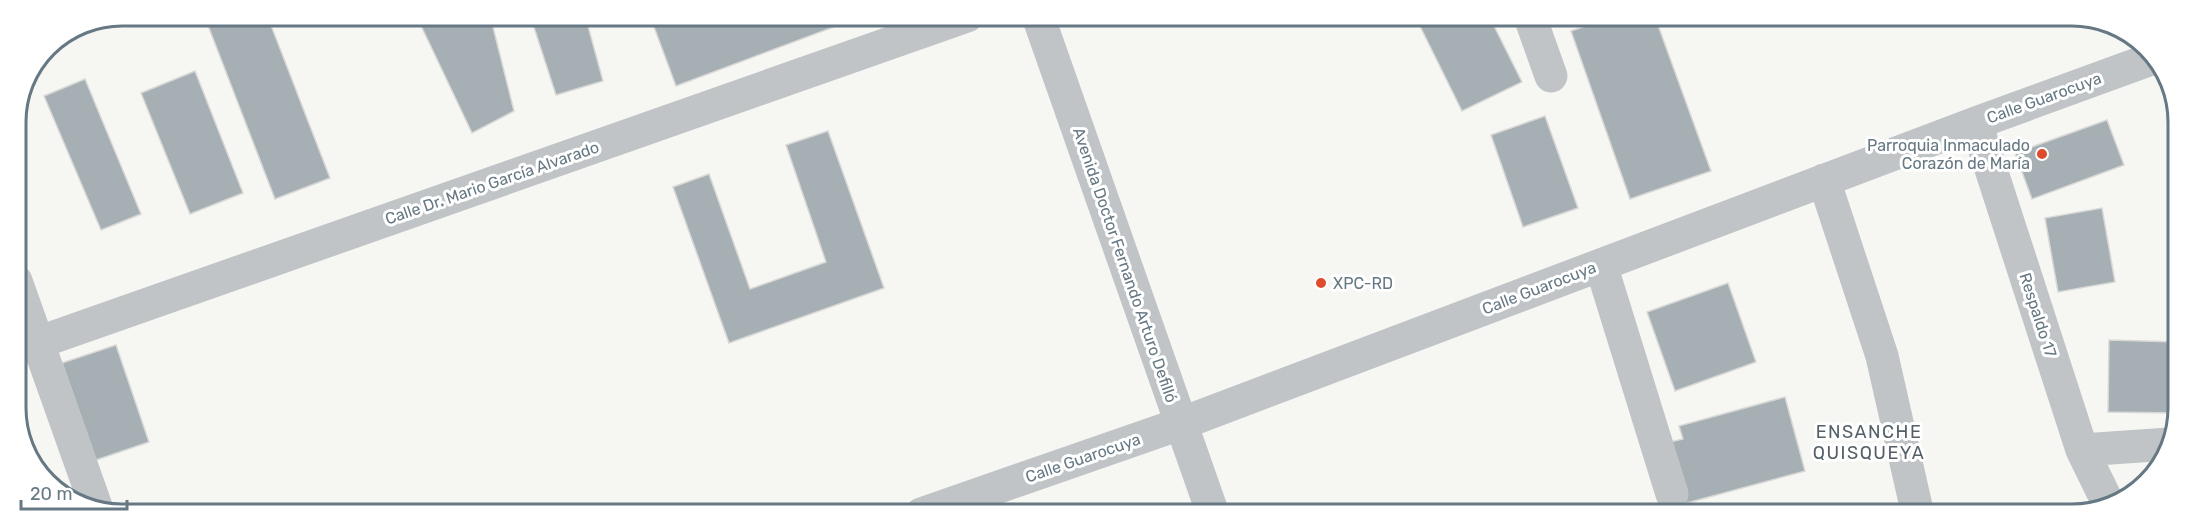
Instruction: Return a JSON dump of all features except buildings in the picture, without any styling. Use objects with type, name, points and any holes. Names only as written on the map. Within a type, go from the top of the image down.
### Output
[{"type":"street","name":"Calle Dr. Mario García Alvarado","points":[[27,346],[939,26]]},
{"type":"street","name":"Avenida Doctor Fernando Arturo Defilló","points":[[1041,26],[1209,504]]},
{"type":"street","points":[[1534,26],[1551,76]]},
{"type":"street","name":"Calle Guarocuya","points":[[950,504],[1180,424],[1824,180],[2147,61]]},
{"type":"street","name":"Respaldo 17","points":[[1976,123],[2082,450],[2106,498]]},
{"type":"street","points":[[1824,180],[1882,356],[1916,504]]},
{"type":"street","points":[[1601,265],[1672,494]]},
{"type":"street","points":[[27,346],[93,500]]},
{"type":"street","points":[[2082,450],[2161,445]]},
{"type":"place","name":"Parroquia Inmaculado Corazón de María","points":[[2042,154]]},
{"type":"place","name":"XPC-RD","points":[[1321,283]]},
{"type":"district","name":"ENSANCHE QUISQUEYA","points":[[1869,442]]}]
